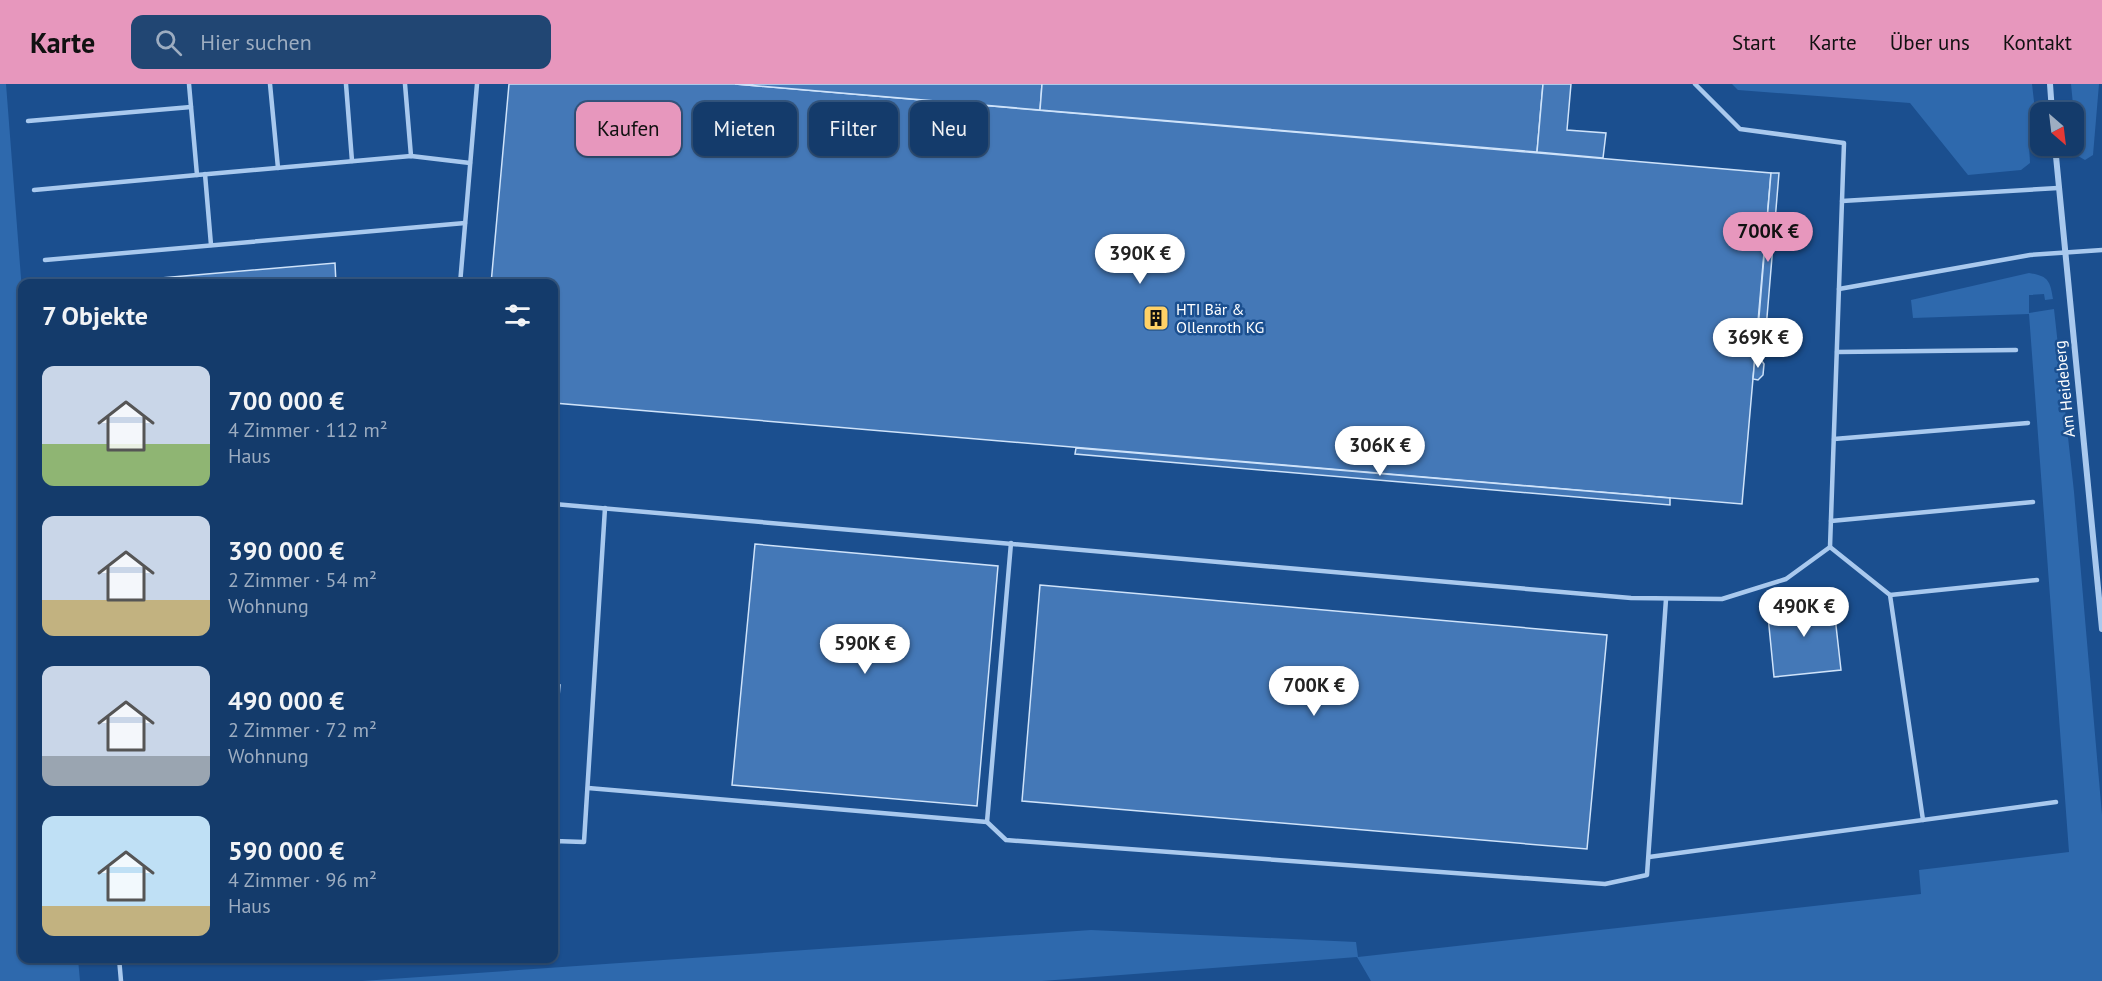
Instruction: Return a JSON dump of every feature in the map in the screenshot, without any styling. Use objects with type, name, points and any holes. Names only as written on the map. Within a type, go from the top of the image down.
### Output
[{"type":"street","points":[[2050,84],[2051,102]]},
{"type":"street","name":"Am Heideberg","points":[[2056,156],[2102,629]]},
{"type":"lane","points":[[189,84],[197,175]]},
{"type":"lane","points":[[270,84],[278,168]]},
{"type":"lane","points":[[346,84],[352,161]]},
{"type":"lane","points":[[405,84],[411,156]]},
{"type":"lane","points":[[460,279],[477,84]]},
{"type":"lane","points":[[1695,84],[1740,129],[1844,142],[1830,547]]},
{"type":"lane","points":[[28,121],[191,107]]},
{"type":"lane","points":[[34,190],[411,156],[470,163]]},
{"type":"lane","points":[[205,174],[211,245]]},
{"type":"lane","points":[[1842,201],[2058,188]]},
{"type":"lane","points":[[45,260],[465,223]]},
{"type":"lane","points":[[1839,290],[2030,255],[2102,250]]},
{"type":"lane","points":[[1837,352],[2016,350]]},
{"type":"lane","points":[[1834,439],[2028,423]]},
{"type":"lane","points":[[1831,521],[2033,502]]},
{"type":"lane","points":[[558,504],[1631,598],[1722,599],[1786,579],[1830,547]]},
{"type":"lane","points":[[558,841],[584,842],[605,508]]},
{"type":"lane","points":[[987,822],[1011,543]]},
{"type":"lane","points":[[1830,547],[1890,595],[1923,820]]},
{"type":"lane","points":[[1890,595],[2037,580]]},
{"type":"lane","points":[[588,788],[987,822],[1006,840],[1605,884],[1647,875],[1666,599]]},
{"type":"lane","points":[[1648,857],[2056,802]]},
{"type":"lane","points":[[119,963],[121,981]]},
{"type":"shaded area","points":[[0,84],[6,84],[21,279],[18,279],[18,963],[78,963],[80,981],[0,981]]},
{"type":"shaded area","points":[[1732,84],[2032,84],[2034,102],[2030,102],[2030,163],[2021,170],[1968,175],[1910,103],[1738,90]]},
{"type":"shaded area","points":[[2071,84],[2099,84],[2093,155],[2085,160],[2078,156],[2084,156],[2084,102],[2073,102]]},
{"type":"shaded area","points":[[2029,273],[2047,280],[2052,293],[2053,299],[2045,300],[2044,294],[2029,295],[2029,313],[2054,309],[2074,492],[2102,815],[2102,981],[1371,981],[1357,957],[1042,981],[362,981],[1091,930],[1356,942],[1358,957],[1921,894],[1919,870],[2069,852],[2029,314],[1913,318],[1911,300]]},
{"type":"building","name":"HTI Bär & Ollenroth KG","points":[[509,84],[735,84],[945,102],[910,102],[910,156],[988,156],[988,106],[1771,173],[1742,504],[558,403],[558,279],[491,279]]},
{"type":"building","points":[[735,84],[1042,84],[1040,110],[988,106],[988,102],[946,102]]},
{"type":"building","points":[[1042,84],[1543,84],[1537,152],[1040,110]]},
{"type":"building","points":[[1543,84],[1571,84],[1567,130],[1606,133],[1603,158],[1537,152]]},
{"type":"building","points":[[1771,173],[1779,173],[1764,353],[1756,353]]},
{"type":"building","points":[[335,263],[336,279],[149,279]]},
{"type":"building","points":[[1755,357],[1760,358],[1764,364],[1763,375],[1758,380],[1753,379]]},
{"type":"building","points":[[1076,448],[1670,498],[1670,505],[1075,454]]},
{"type":"building","points":[[755,544],[998,566],[977,806],[732,785]]},
{"type":"building","points":[[1040,585],[1607,635],[1587,849],[1022,801]]},
{"type":"building","points":[[1833,599],[1841,670],[1774,677],[1767,606]]},
{"type":"building","points":[[558,685],[560,685],[558,709]]},
{"type":"place","name":"HTI Bär & Ollenroth KG","points":[[1156,318]]}]
